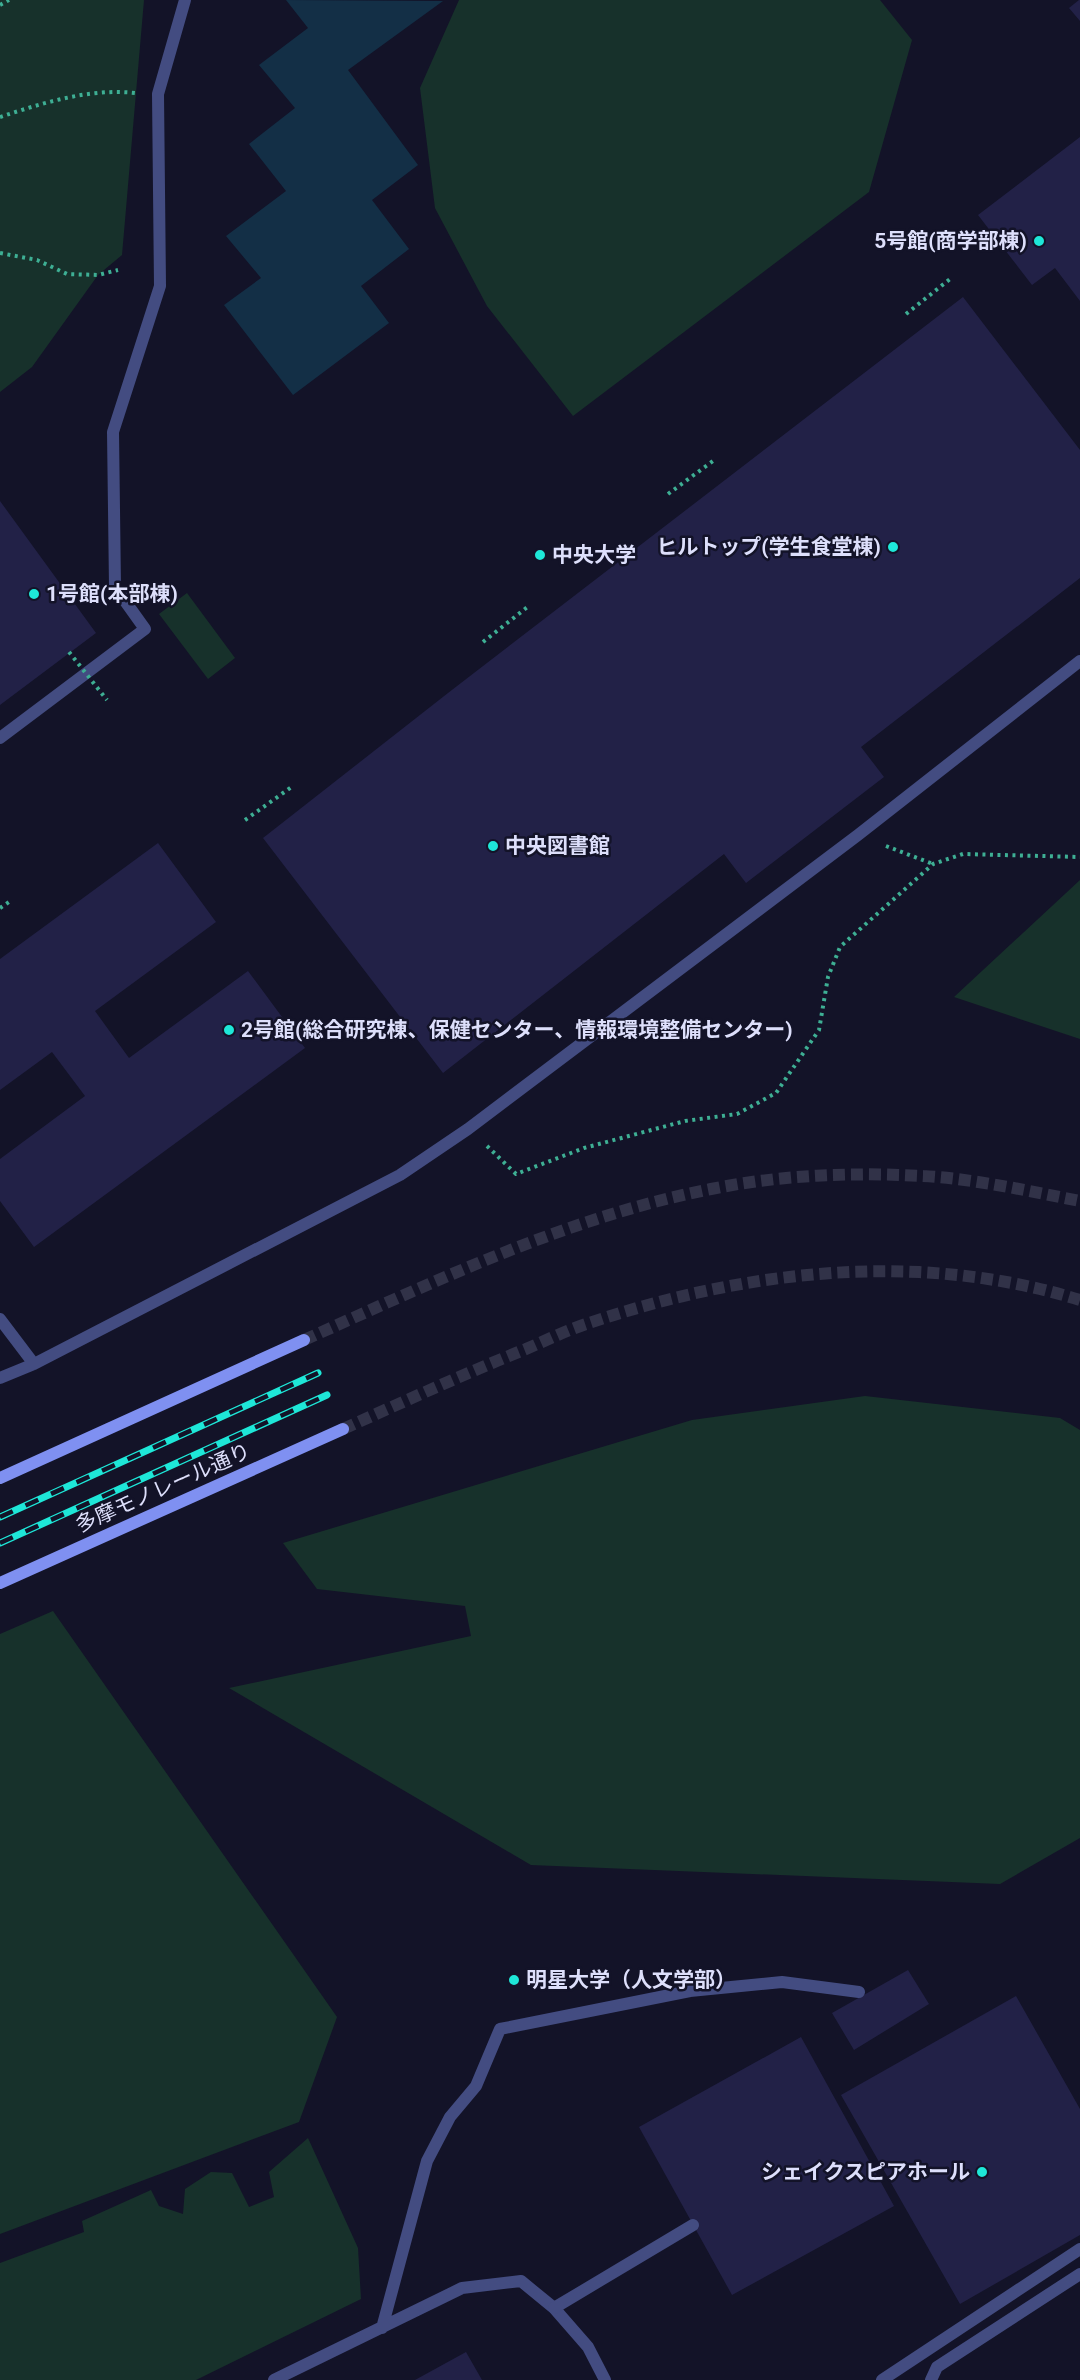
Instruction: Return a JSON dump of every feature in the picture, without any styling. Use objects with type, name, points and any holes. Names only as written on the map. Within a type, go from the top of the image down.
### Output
[{"type":"main road","points":[[0,1478],[304,1340]]},
{"type":"main road","name":"多摩モノレール通り","points":[[0,1583],[343,1429]]},
{"type":"street","points":[[0,738],[144,629],[115,586],[113,432],[160,286],[158,94],[185,0]]},
{"type":"street","points":[[0,1378],[34,1364],[400,1175],[468,1129],[858,835],[1080,661]]},
{"type":"street","points":[[0,1319],[34,1364]]},
{"type":"street","points":[[382,2328],[427,2161],[450,2117],[476,2086],[500,2029],[701,1990],[782,1982],[860,1992]]},
{"type":"street","points":[[554,2307],[693,2225]]},
{"type":"street","points":[[882,2380],[1080,2249]]},
{"type":"street","points":[[932,2380],[937,2367],[1080,2274]]},
{"type":"street","points":[[274,2380],[462,2288],[521,2281],[554,2307],[588,2347],[605,2380]]},
{"type":"path","points":[[0,5],[9,0]]},
{"type":"path","points":[[0,117],[47,102],[112,91],[136,93]]},
{"type":"path","points":[[0,253],[37,260],[67,274],[98,275],[118,270]]},
{"type":"path","points":[[906,314],[950,279]]},
{"type":"path","points":[[668,494],[713,461]]},
{"type":"path","points":[[483,642],[530,605]]},
{"type":"path","points":[[69,652],[107,700]]},
{"type":"path","points":[[245,820],[293,786]]},
{"type":"path","points":[[858,835],[933,864]]},
{"type":"path","points":[[468,1129],[516,1174],[584,1148],[685,1121],[737,1114],[776,1093],[819,1030],[828,977],[840,947],[933,864],[963,854],[1080,857]]},
{"type":"path","points":[[0,909],[9,902]]},
{"type":"green space","points":[[0,0],[144,0],[122,255],[98,275],[32,367],[0,392]]},
{"type":"green space","points":[[459,0],[880,0],[912,40],[869,192],[573,416],[487,306],[435,208],[420,88]]},
{"type":"green space","points":[[187,593],[235,658],[208,679],[159,614]]},
{"type":"green space","points":[[1080,880],[1080,1039],[954,997]]},
{"type":"green space","points":[[865,1396],[1060,1418],[1080,1430],[1080,1838],[1000,1884],[531,1865],[229,1688],[471,1636],[465,1606],[317,1589],[283,1543],[692,1420]]},
{"type":"green space","points":[[53,1611],[337,2017],[299,2122],[0,2234],[0,1634]]},
{"type":"green space","points":[[308,2138],[358,2248],[361,2299],[196,2380],[0,2380],[0,2263],[84,2232],[82,2221],[151,2190],[159,2206],[183,2214],[185,2189],[211,2172],[232,2173],[249,2207],[274,2197],[269,2172]]},
{"type":"water","points":[[286,0],[443,1],[348,70],[418,165],[372,200],[409,249],[361,286],[389,323],[293,395],[224,305],[261,278],[226,236],[286,191],[249,144],[295,108],[259,65],[308,28]]},
{"type":"building","points":[[1080,0],[1080,21],[1069,8]]},
{"type":"building","name":"5号館(商学部棟)","points":[[1080,137],[1080,301],[1055,268],[1032,285],[978,215]]},
{"type":"building","points":[[963,297],[1080,450],[1080,578],[861,747],[884,777],[746,883],[724,854],[443,1073],[263,838]]},
{"type":"building","name":"1号館(本部棟)","points":[[0,501],[96,633],[0,705]]},
{"type":"building","name":"2号館(総合研究棟、保健センター、情報環境整備センター)","points":[[158,843],[216,922],[95,1011],[129,1058],[248,971],[305,1048],[34,1247],[0,1201],[0,1159],[85,1096],[52,1052],[0,1090],[0,959]]},
{"type":"building","points":[[908,1970],[929,2004],[854,2050],[832,2013]]},
{"type":"building","name":"シェイクスピアホール","points":[[1016,1996],[1080,2109],[1080,2235],[960,2304],[841,2095]]},
{"type":"building","points":[[801,2037],[894,2206],[732,2295],[639,2127]]},
{"type":"building","points":[[466,2352],[482,2380],[415,2380]]},
{"type":"tunnel","points":[[304,1340],[453,1274],[554,1234],[658,1201],[737,1184],[817,1176],[870,1174],[923,1176],[1021,1189],[1080,1201]]},
{"type":"tunnel","points":[[343,1429],[589,1323],[710,1290],[771,1279],[833,1273],[896,1271],[958,1275],[1019,1284],[1080,1300]]},
{"type":"railway","points":[[0,1517],[318,1373]]},
{"type":"railway","points":[[0,1543],[327,1395]]},
{"type":"place","name":"5号館(商学部棟)","points":[[1039,241]]},
{"type":"place","name":"ヒルトップ(学生食堂棟)","points":[[893,547]]},
{"type":"place","name":"中央大学","points":[[540,555]]},
{"type":"place","name":"1号館(本部棟)","points":[[34,594]]},
{"type":"place","name":"中央図書館","points":[[493,846]]},
{"type":"place","name":"2号館(総合研究棟、保健センター、情報環境整備センター)","points":[[229,1030]]},
{"type":"place","name":"明星大学（人文学部）","points":[[514,1980]]},
{"type":"place","name":"シェイクスピアホール","points":[[982,2172]]}]
